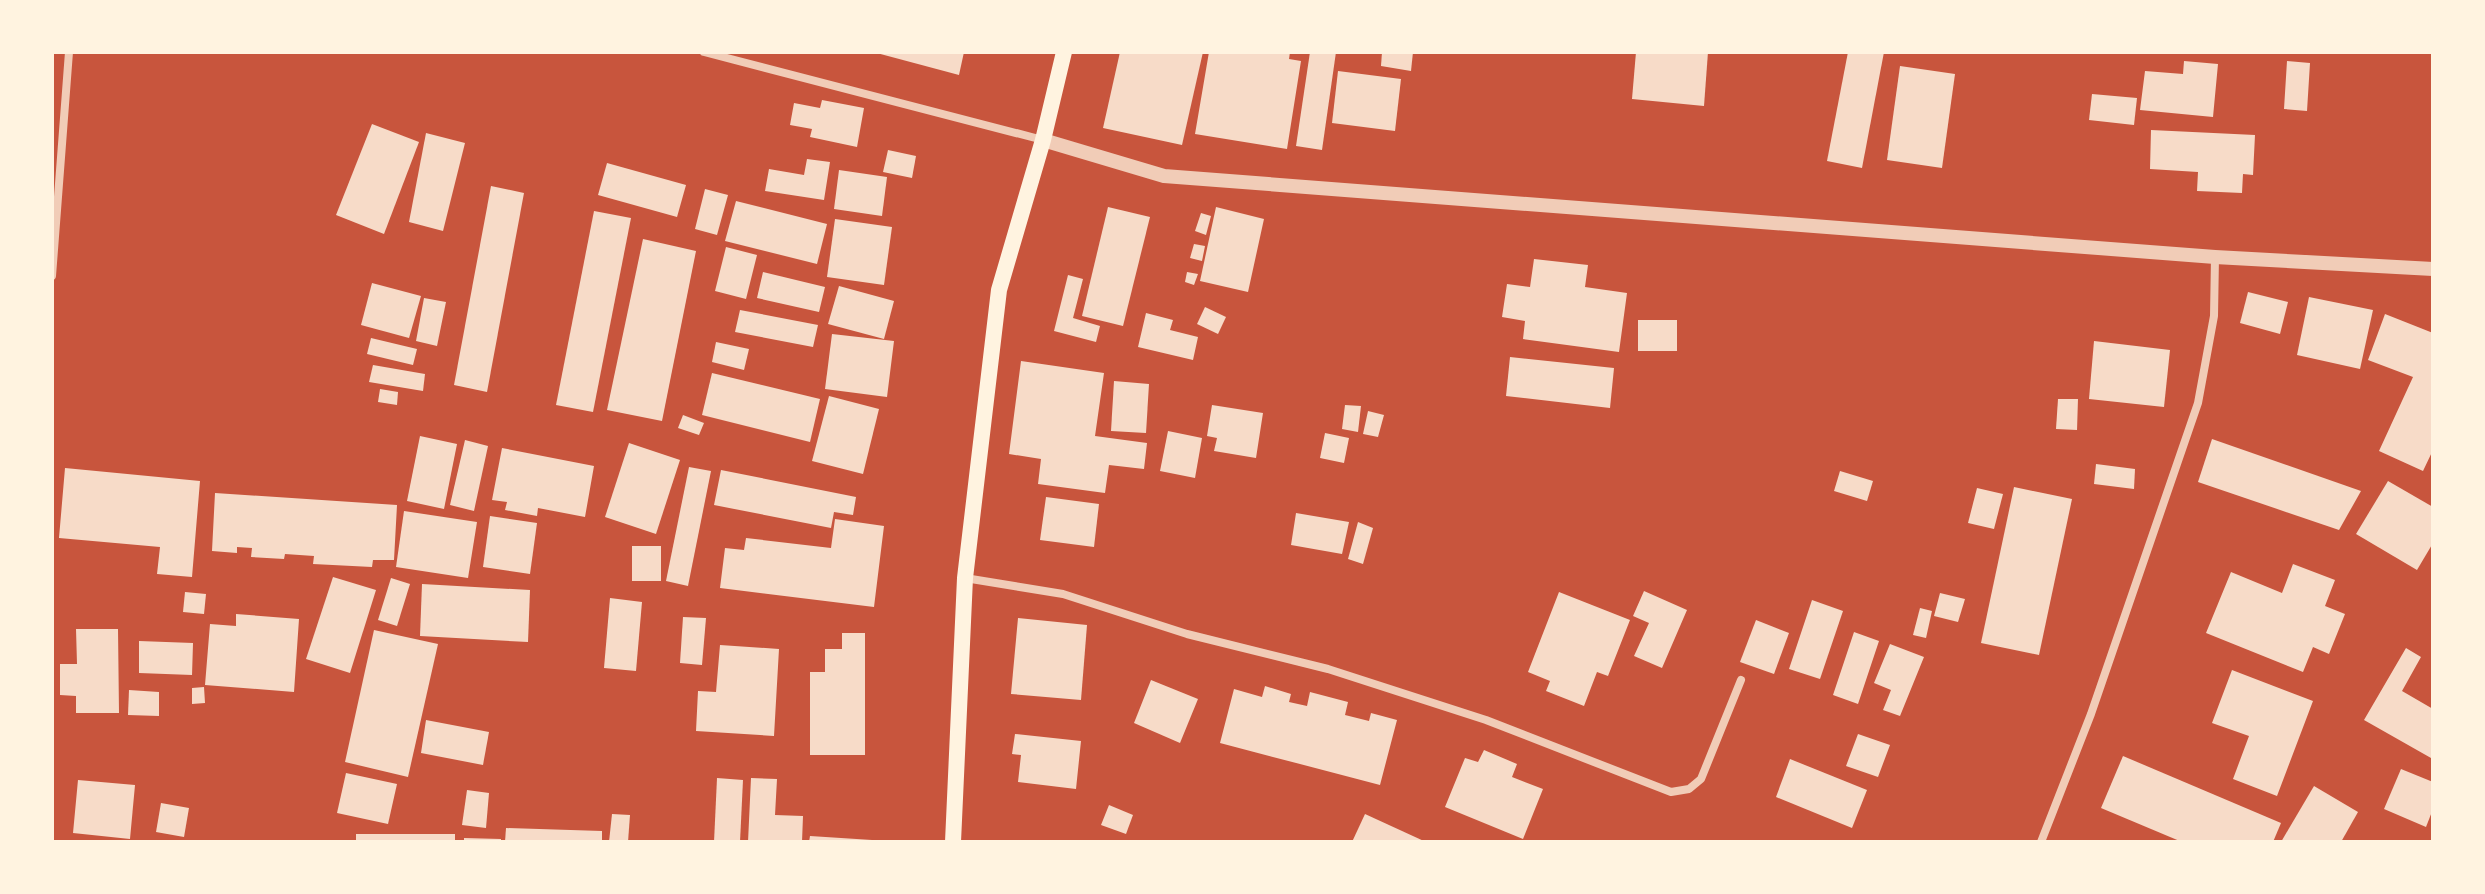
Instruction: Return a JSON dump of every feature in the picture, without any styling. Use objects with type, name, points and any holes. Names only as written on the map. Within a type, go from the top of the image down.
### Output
[{"type":"main road","points":[[953,842],[965,578],[999,290],[1043,140],[1064,52]]},
{"type":"street","points":[[52,276],[69,52]]},
{"type":"street","points":[[704,52],[1043,140],[1164,176],[2215,257],[2433,269]]},
{"type":"street","points":[[2041,842],[2091,714],[2198,403],[2214,316],[2215,257]]},
{"type":"street","points":[[965,578],[1063,594],[1187,634],[1328,669],[1501,725],[1671,792],[1689,789],[1701,779],[1741,680]]},
{"type":"building","points":[[873,52],[964,52],[959,75]]},
{"type":"building","points":[[1120,52],[1203,52],[1182,145],[1103,128]]},
{"type":"building","points":[[1209,52],[1290,52],[1289,59],[1301,61],[1287,149],[1195,134]]},
{"type":"building","points":[[1310,52],[1336,52],[1322,150],[1296,146]]},
{"type":"building","points":[[1382,52],[1413,52],[1411,71],[1381,66]]},
{"type":"building","points":[[1636,52],[1708,52],[1704,106],[1632,99]]},
{"type":"building","points":[[1848,52],[1884,52],[1862,168],[1827,161]]},
{"type":"building","points":[[2184,61],[2218,64],[2213,117],[2140,110],[2145,71],[2183,74]]},
{"type":"building","points":[[2287,61],[2310,63],[2307,111],[2284,109]]},
{"type":"building","points":[[1900,66],[1955,74],[1942,168],[1887,160]]},
{"type":"building","points":[[1338,71],[1401,79],[1395,131],[1332,123]]},
{"type":"building","points":[[2092,94],[2137,98],[2134,125],[2089,120]]},
{"type":"building","points":[[822,100],[864,108],[857,147],[810,137],[812,129],[790,125],[794,103],[820,108]]},
{"type":"building","points":[[372,124],[419,142],[384,234],[336,215]]},
{"type":"building","points":[[2151,130],[2255,135],[2253,175],[2243,174],[2242,193],[2197,191],[2198,172],[2150,169]]},
{"type":"building","points":[[426,133],[465,143],[443,231],[409,222]]},
{"type":"building","points":[[888,150],[916,156],[912,178],[883,172]]},
{"type":"building","points":[[807,159],[830,162],[824,200],[765,191],[769,169],[804,175]]},
{"type":"building","points":[[607,163],[686,185],[677,217],[598,195]]},
{"type":"building","points":[[839,170],[887,177],[882,216],[834,209]]},
{"type":"building","points":[[491,186],[524,193],[487,392],[454,385]]},
{"type":"building","points":[[705,189],[728,195],[717,235],[695,229]]},
{"type":"building","points":[[736,201],[827,224],[817,264],[725,241]]},
{"type":"building","points":[[1108,207],[1150,217],[1123,326],[1082,316]]},
{"type":"building","points":[[1216,207],[1264,219],[1248,292],[1200,281]]},
{"type":"building","points":[[594,211],[631,218],[593,412],[556,405]]},
{"type":"building","points":[[1201,213],[1211,216],[1206,235],[1195,231]]},
{"type":"building","points":[[835,219],[892,227],[884,285],[827,277]]},
{"type":"building","points":[[643,239],[696,251],[662,421],[607,410]]},
{"type":"building","points":[[1194,244],[1205,246],[1202,261],[1190,258]]},
{"type":"building","points":[[726,247],[757,255],[746,299],[715,291]]},
{"type":"building","points":[[1534,259],[1588,265],[1585,287],[1627,293],[1619,352],[1523,339],[1525,321],[1502,317],[1507,284],[1530,287]]},
{"type":"building","points":[[763,272],[825,287],[819,312],[757,298]]},
{"type":"building","points":[[1187,272],[1198,274],[1194,285],[1185,282]]},
{"type":"building","points":[[1068,275],[1083,279],[1073,318],[1100,326],[1096,342],[1054,331]]},
{"type":"building","points":[[372,283],[421,296],[409,338],[361,325]]},
{"type":"building","points":[[839,286],[894,301],[884,339],[828,324]]},
{"type":"building","points":[[2248,292],[2288,302],[2280,334],[2240,323]]},
{"type":"building","points":[[2309,297],[2373,310],[2360,369],[2297,355]]},
{"type":"building","points":[[424,298],[446,302],[437,346],[416,341]]},
{"type":"building","points":[[1205,307],[1226,317],[1218,334],[1197,324]]},
{"type":"building","points":[[740,310],[818,325],[813,347],[735,332]]},
{"type":"building","points":[[1146,313],[1173,320],[1170,330],[1198,337],[1193,360],[1138,347]]},
{"type":"building","points":[[2385,314],[2433,333],[2433,450],[2423,471],[2379,451],[2413,377],[2368,360]]},
{"type":"building","points":[[1638,320],[1677,320],[1677,351],[1638,351]]},
{"type":"building","points":[[832,334],[894,341],[887,397],[825,389]]},
{"type":"building","points":[[371,338],[417,349],[413,365],[367,354]]},
{"type":"building","points":[[2094,341],[2170,350],[2164,407],[2089,399]]},
{"type":"building","points":[[716,342],[749,349],[744,370],[712,362]]},
{"type":"building","points":[[1510,357],[1614,368],[1610,408],[1506,396]]},
{"type":"building","points":[[1021,361],[1104,373],[1095,436],[1147,443],[1144,469],[1109,465],[1105,493],[1038,484],[1041,459],[1009,454]]},
{"type":"building","points":[[373,365],[425,374],[423,391],[369,382]]},
{"type":"building","points":[[712,373],[820,399],[810,442],[702,415]]},
{"type":"building","points":[[1114,381],[1149,384],[1146,433],[1111,431]]},
{"type":"building","points":[[380,389],[398,392],[397,405],[378,402]]},
{"type":"building","points":[[829,396],[879,409],[863,474],[812,461]]},
{"type":"building","points":[[2058,399],[2078,399],[2077,430],[2056,429]]},
{"type":"building","points":[[1212,405],[1263,413],[1256,458],[1214,451],[1217,438],[1207,436]]},
{"type":"building","points":[[1345,405],[1361,406],[1358,432],[1342,429]]},
{"type":"building","points":[[1368,411],[1384,415],[1378,437],[1363,434]]},
{"type":"building","points":[[683,415],[704,423],[699,435],[678,428]]},
{"type":"building","points":[[1168,431],[1202,438],[1195,478],[1160,471]]},
{"type":"building","points":[[1325,433],[1349,438],[1344,463],[1320,458]]},
{"type":"building","points":[[420,436],[457,444],[444,509],[407,501]]},
{"type":"building","points":[[2212,439],[2361,491],[2339,530],[2198,482]]},
{"type":"building","points":[[465,440],[488,446],[474,511],[450,505]]},
{"type":"building","points":[[629,443],[680,460],[656,534],[605,517]]},
{"type":"building","points":[[502,448],[594,466],[585,517],[538,508],[537,516],[505,510],[507,502],[492,500]]},
{"type":"building","points":[[2096,464],[2135,469],[2134,489],[2094,484]]},
{"type":"building","points":[[689,467],[711,471],[688,586],[666,581]]},
{"type":"building","points":[[65,468],[200,481],[192,577],[157,574],[160,547],[59,538]]},
{"type":"building","points":[[721,470],[856,497],[853,515],[834,512],[831,528],[714,505]]},
{"type":"building","points":[[1840,471],[1873,481],[1867,501],[1834,491]]},
{"type":"building","points":[[2388,481],[2433,507],[2433,543],[2417,570],[2356,534]]},
{"type":"building","points":[[2014,487],[2072,499],[2039,655],[1981,643]]},
{"type":"building","points":[[1977,488],[2003,494],[1994,529],[1968,523]]},
{"type":"building","points":[[215,493],[397,505],[394,560],[373,560],[372,567],[313,564],[314,556],[285,554],[284,559],[251,557],[252,548],[237,547],[237,553],[212,551]]},
{"type":"building","points":[[1046,497],[1099,504],[1094,547],[1040,540]]},
{"type":"building","points":[[404,511],[477,522],[468,578],[396,567]]},
{"type":"building","points":[[1296,513],[1349,522],[1342,554],[1291,545]]},
{"type":"building","points":[[490,516],[537,523],[530,574],[483,567]]},
{"type":"building","points":[[835,519],[884,526],[874,607],[720,588],[725,548],[744,550],[746,538],[831,548]]},
{"type":"building","points":[[1358,522],[1373,528],[1363,564],[1348,559]]},
{"type":"building","points":[[632,546],[661,546],[661,581],[632,581]]},
{"type":"building","points":[[2293,564],[2335,580],[2325,606],[2345,614],[2329,654],[2313,647],[2303,672],[2206,633],[2231,572],[2282,593]]},
{"type":"building","points":[[333,577],[376,590],[350,673],[306,659]]},
{"type":"building","points":[[391,578],[410,584],[397,626],[378,620]]},
{"type":"building","points":[[422,584],[530,590],[528,642],[420,636]]},
{"type":"building","points":[[1644,591],[1687,610],[1662,668],[1634,656],[1649,623],[1633,616]]},
{"type":"building","points":[[185,592],[206,594],[204,614],[183,612]]},
{"type":"building","points":[[1559,592],[1630,620],[1608,676],[1597,672],[1584,706],[1546,691],[1550,681],[1528,672]]},
{"type":"building","points":[[1940,593],[1965,599],[1958,622],[1934,616]]},
{"type":"building","points":[[610,598],[642,602],[636,671],[604,668]]},
{"type":"building","points":[[1812,600],[1843,611],[1820,679],[1789,669]]},
{"type":"building","points":[[1920,608],[1932,611],[1926,638],[1913,635]]},
{"type":"building","points":[[236,614],[299,619],[294,692],[205,685],[210,624],[236,626]]},
{"type":"building","points":[[683,617],[706,618],[702,665],[680,663]]},
{"type":"building","points":[[1018,618],[1087,625],[1081,700],[1011,694]]},
{"type":"building","points":[[1756,620],[1789,633],[1774,674],[1740,662]]},
{"type":"building","points":[[76,629],[118,629],[119,713],[76,713],[76,696],[60,695],[60,664],[77,664]]},
{"type":"building","points":[[374,630],[438,644],[408,777],[345,762]]},
{"type":"building","points":[[1854,632],[1879,641],[1858,704],[1833,695]]},
{"type":"building","points":[[842,633],[865,633],[865,755],[810,755],[810,672],[825,672],[825,649],[842,649]]},
{"type":"building","points":[[139,641],[193,643],[192,675],[139,673]]},
{"type":"building","points":[[1890,644],[1924,657],[1900,716],[1883,710],[1891,690],[1874,683]]},
{"type":"building","points":[[720,645],[779,649],[774,736],[696,731],[698,691],[716,692]]},
{"type":"building","points":[[2406,648],[2421,657],[2402,691],[2433,709],[2431,758],[2364,720]]},
{"type":"building","points":[[2232,670],[2313,701],[2277,796],[2233,779],[2249,736],[2212,723]]},
{"type":"building","points":[[1151,680],[1198,699],[1180,743],[1134,723]]},
{"type":"building","points":[[1265,686],[1291,694],[1289,702],[1307,706],[1310,692],[1348,702],[1345,715],[1369,721],[1371,713],[1397,720],[1380,785],[1220,743],[1234,689],[1262,697]]},
{"type":"building","points":[[204,687],[205,703],[192,704],[192,688]]},
{"type":"building","points":[[129,690],[159,692],[159,716],[128,715]]},
{"type":"building","points":[[426,720],[489,732],[483,765],[421,753]]},
{"type":"building","points":[[1015,734],[1081,741],[1076,789],[1018,782],[1021,755],[1012,754]]},
{"type":"building","points":[[1858,734],[1890,745],[1878,777],[1846,766]]},
{"type":"building","points":[[1484,750],[1517,764],[1512,777],[1543,789],[1523,839],[1445,807],[1465,758],[1478,762]]},
{"type":"building","points":[[2123,756],[2281,823],[2273,842],[2182,842],[2101,808]]},
{"type":"building","points":[[1790,759],[1867,790],[1852,828],[1776,797]]},
{"type":"building","points":[[2401,769],[2433,782],[2433,809],[2426,827],[2384,809]]},
{"type":"building","points":[[346,773],[397,784],[388,824],[337,813]]},
{"type":"building","points":[[717,778],[743,780],[740,842],[714,842]]},
{"type":"building","points":[[751,778],[777,779],[775,815],[803,816],[802,842],[748,842]]},
{"type":"building","points":[[78,780],[135,785],[130,839],[73,833]]},
{"type":"building","points":[[2314,786],[2358,812],[2341,842],[2281,842]]},
{"type":"building","points":[[467,790],[489,793],[486,828],[462,825]]},
{"type":"building","points":[[161,803],[189,808],[184,837],[156,832]]},
{"type":"building","points":[[1109,805],[1133,815],[1126,834],[1101,825]]},
{"type":"building","points":[[612,814],[630,815],[628,842],[609,842]]},
{"type":"building","points":[[1365,814],[1426,842],[1352,842]]},
{"type":"building","points":[[506,828],[602,831],[602,842],[505,842]]},
{"type":"building","points":[[356,834],[455,834],[455,842],[356,842]]},
{"type":"building","points":[[810,836],[872,840],[872,842],[809,842]]},
{"type":"building","points":[[464,838],[501,839],[501,842],[464,842]]}]
